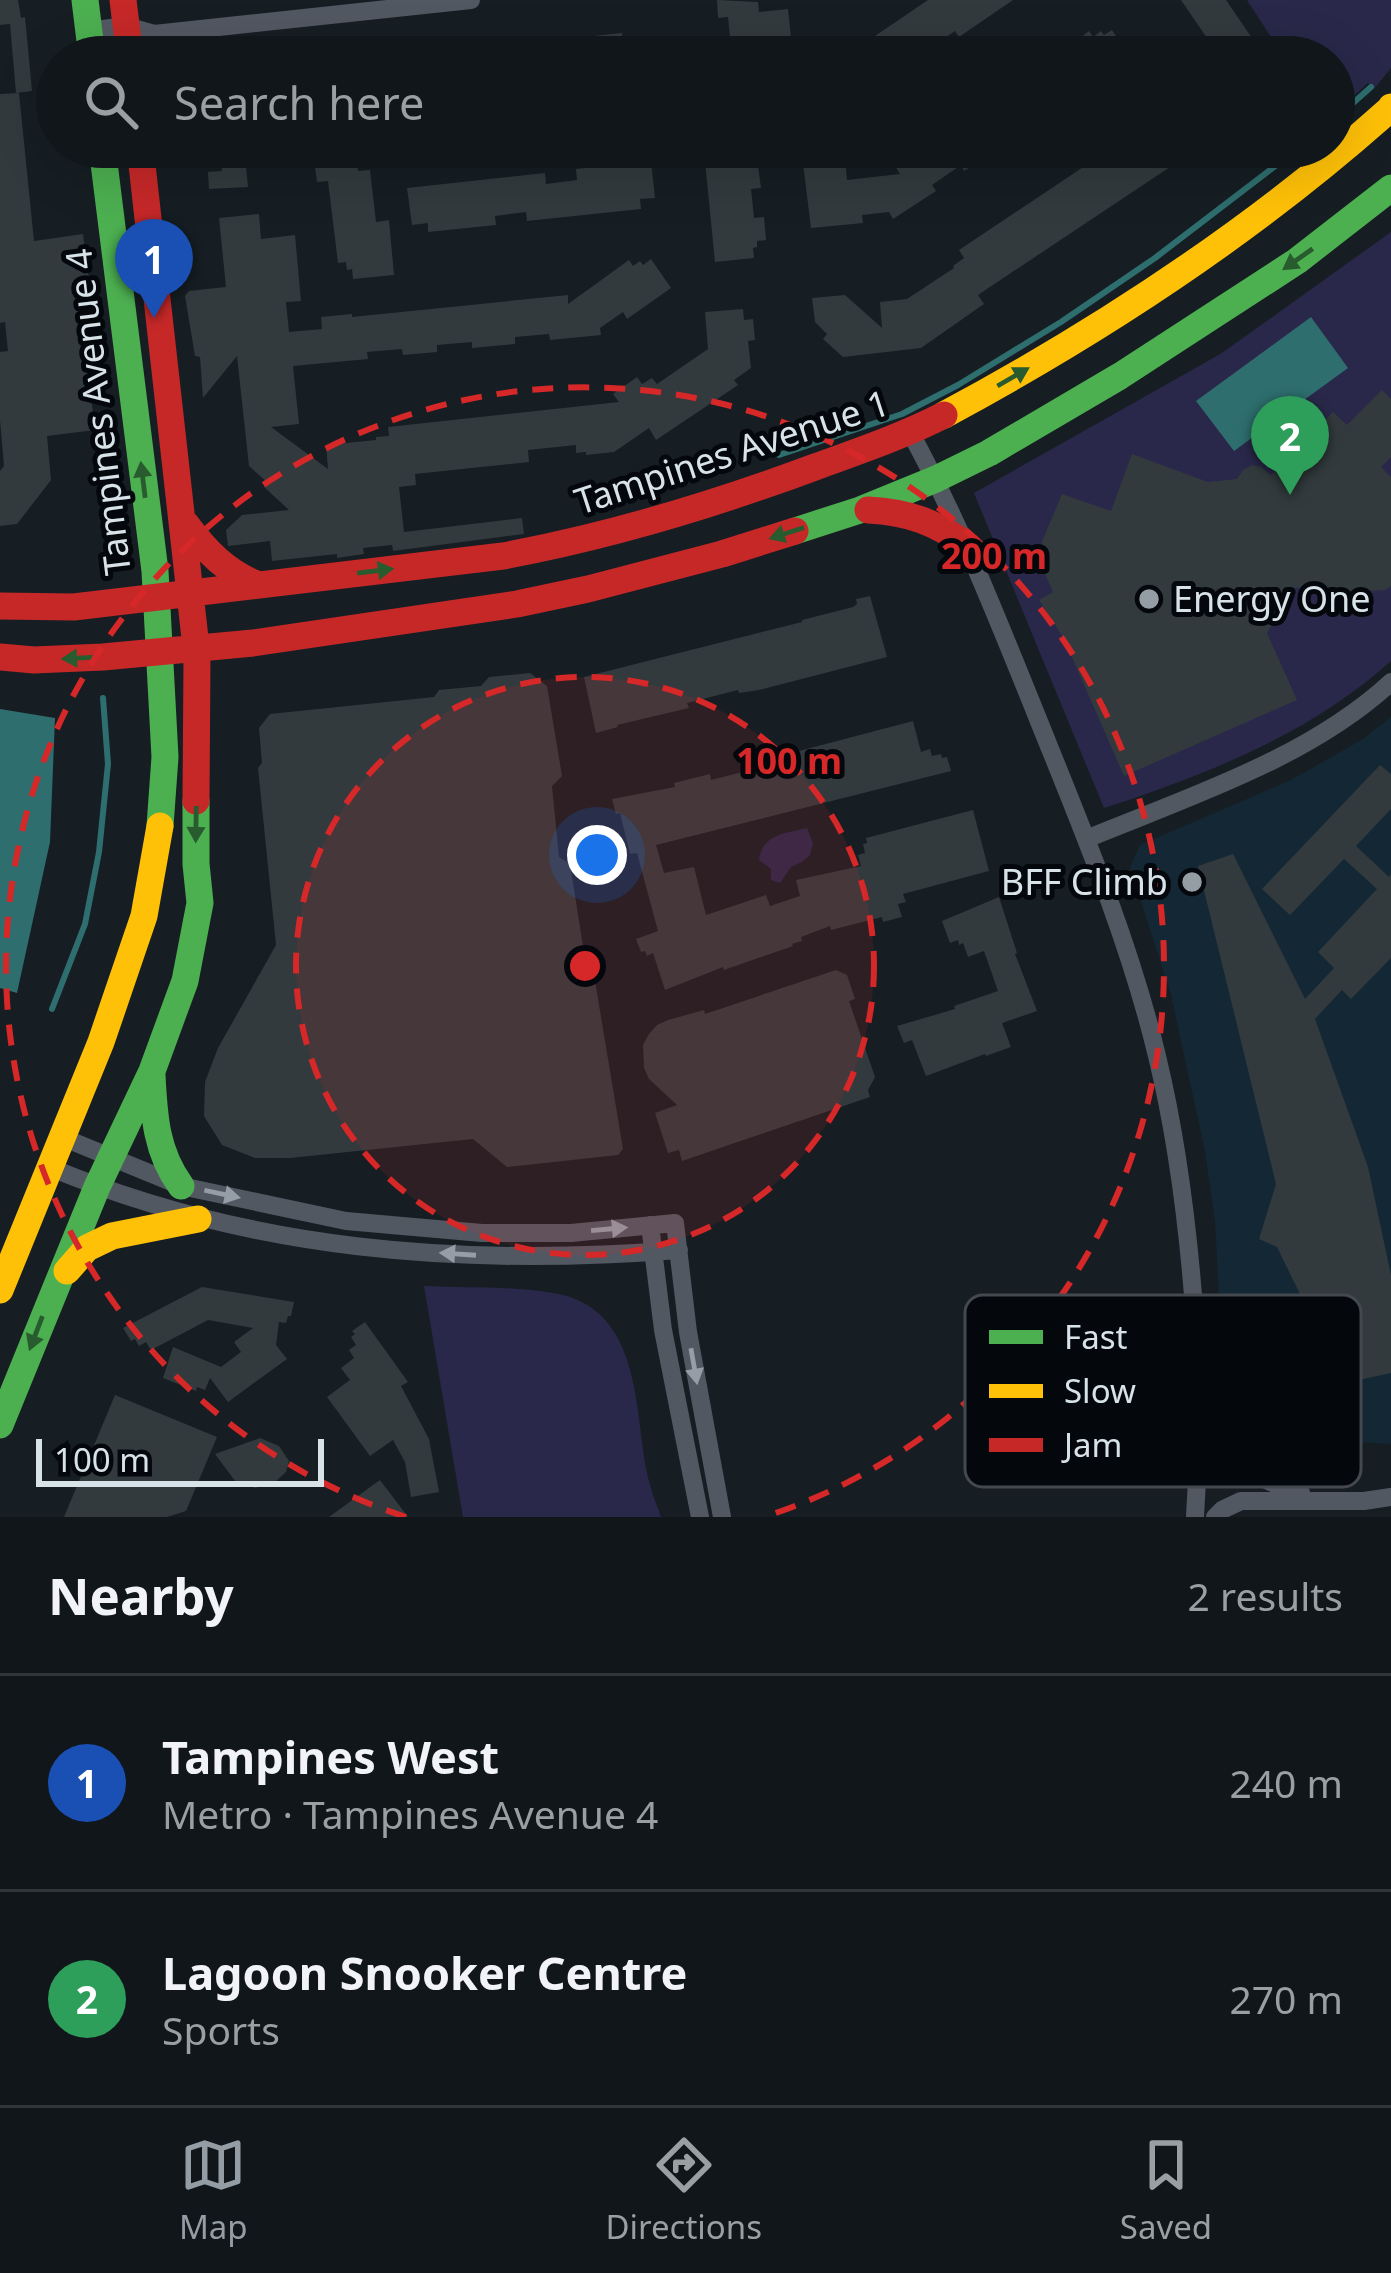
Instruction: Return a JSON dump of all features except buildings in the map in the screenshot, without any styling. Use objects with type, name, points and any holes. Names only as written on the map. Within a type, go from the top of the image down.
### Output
[{"type":"main road","points":[[85,0],[90,36]]},
{"type":"main road","name":"Tampines Avenue 1","points":[[1355,139],[1391,108]]},
{"type":"main road","name":"Tampines Avenue 4","points":[[0,1290],[64,1138],[144,916],[154,870],[165,757],[157,596],[105,168]]},
{"type":"main road","name":"Tampines Avenue 4","points":[[0,1425],[97,1186],[152,1071],[185,981],[200,904],[196,647],[142,168]]},
{"type":"main road","name":"Tampines Avenue 1","points":[[0,605],[74,607],[503,556],[573,543],[731,498],[910,432],[966,404],[1168,281],[1322,168]]},
{"type":"main road","points":[[0,657],[57,659],[253,643],[445,616],[571,593],[722,554],[860,510],[989,453],[1120,376],[1297,261],[1391,188]]},
{"type":"main road","points":[[860,510],[914,514],[938,524],[968,546]]},
{"type":"main road","points":[[183,520],[209,555],[239,579],[259,585]]},
{"type":"main road","points":[[198,706],[214,672],[253,643]]},
{"type":"main road","points":[[152,1071],[159,1146],[168,1171],[181,1186]]},
{"type":"main road","points":[[55,1285],[87,1248],[112,1236],[198,1219]]},
{"type":"street","points":[[127,34],[471,0]]},
{"type":"street","points":[[910,432],[968,546],[1115,917],[1163,1083],[1191,1295]]},
{"type":"street","points":[[1086,839],[1282,756],[1370,702],[1391,682]]},
{"type":"street","points":[[64,1138],[181,1186],[346,1221],[482,1233],[571,1233],[675,1223],[688,1332],[722,1517]]},
{"type":"street","points":[[49,1167],[198,1219],[351,1247],[494,1257],[679,1250]]},
{"type":"street","points":[[650,1225],[663,1330],[700,1517]]},
{"type":"street","points":[[1196,1517],[1197,1487]]},
{"type":"street","points":[[1279,1487],[1321,1499]]},
{"type":"street","points":[[1215,1517],[1241,1501],[1391,1497]]},
{"type":"shaded area","points":[[1247,0],[1391,0],[1391,68],[1374,89],[1368,83],[1355,95],[1355,36],[1270,36]]},
{"type":"shaded area","points":[[1391,232],[1391,661],[1326,710],[1255,750],[1104,808],[974,493],[1222,353]]},
{"type":"shaded area","points":[[1311,317],[1348,368],[1234,451],[1196,401]]},
{"type":"shaded area","points":[[0,709],[55,718],[50,842],[17,993],[0,988]]},
{"type":"shaded area","points":[[1391,717],[1391,1444],[1361,1442],[1361,1295],[1219,1295],[1205,1151],[1171,995],[1130,867],[1140,845],[1291,780],[1363,739]]},
{"type":"shaded area","points":[[807,828],[813,843],[810,855],[791,867],[780,883],[771,880],[771,869],[759,860],[765,845],[776,836]]},
{"type":"shaded area","points":[[424,1286],[553,1293],[582,1302],[603,1318],[628,1363],[647,1473],[661,1517],[463,1517]]},
{"type":"waterway","points":[[1355,101],[1371,87]]},
{"type":"waterway","points":[[779,455],[902,414],[958,385],[1155,258],[1273,168]]},
{"type":"waterway","points":[[52,1009],[85,924],[99,852],[108,764],[103,698]]},
{"type":"traffic: fast","points":[[85,0],[89,36]]},
{"type":"traffic: fast","points":[[105,168],[155,571],[165,757],[160,826]]},
{"type":"traffic: fast","points":[[795,531],[860,510],[989,453],[1120,376],[1297,261],[1391,188]]},
{"type":"traffic: fast","points":[[0,1425],[97,1187],[152,1071],[185,981],[200,903],[196,801]]},
{"type":"traffic: fast","points":[[152,1075],[161,1147],[181,1186]]},
{"type":"traffic: slow","points":[[1355,139],[1391,108]]},
{"type":"traffic: slow","points":[[944,415],[1177,275],[1320,168]]},
{"type":"traffic: slow","points":[[0,1290],[101,1042],[144,916],[160,826]]},
{"type":"traffic: slow","points":[[67,1271],[87,1248],[112,1236],[198,1219]]},
{"type":"traffic: jam","points":[[123,0],[127,36]]},
{"type":"traffic: jam","points":[[142,168],[197,656],[196,801]]},
{"type":"traffic: jam","points":[[0,606],[74,607],[543,548],[738,494],[944,415]]},
{"type":"traffic: jam","points":[[868,510],[921,520],[968,546]]},
{"type":"traffic: jam","points":[[186,524],[218,560],[259,585]]},
{"type":"traffic: jam","points":[[0,657],[103,657],[253,643],[517,604],[722,554],[795,531]]},
{"type":"place","name":"Tampines West","points":[[154,318]]},
{"type":"place","name":"Lagoon Snooker Centre","points":[[1290,495]]},
{"type":"place","name":"Energy One","points":[[1149,599]]},
{"type":"place","name":"BFF Climb","points":[[1192,882]]}]
